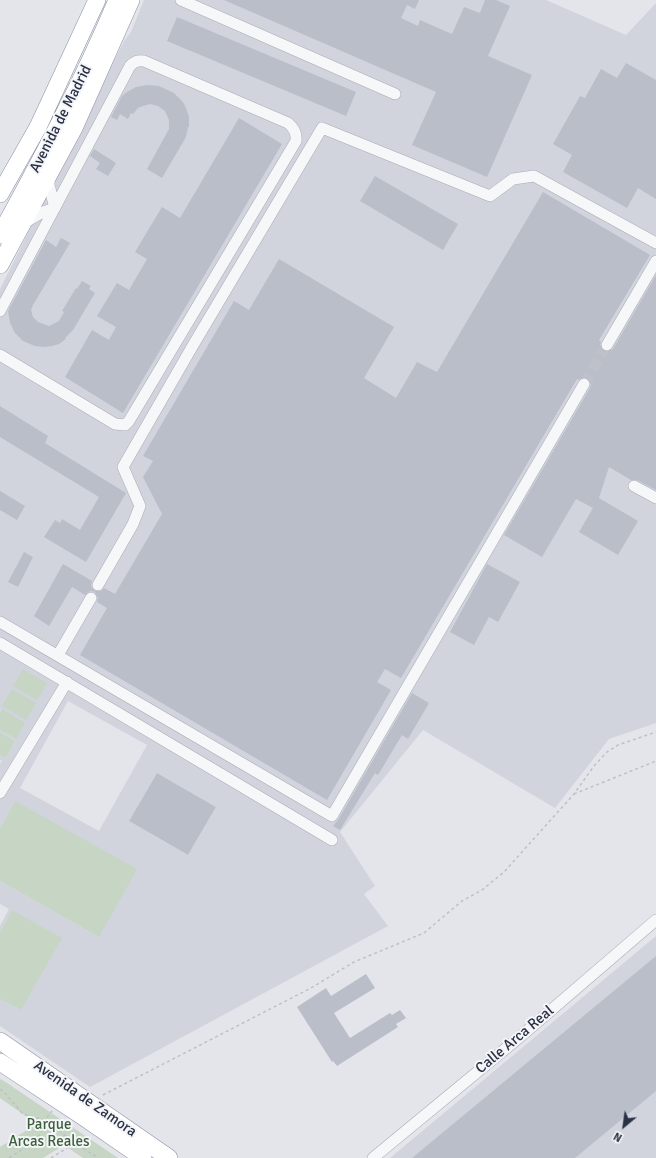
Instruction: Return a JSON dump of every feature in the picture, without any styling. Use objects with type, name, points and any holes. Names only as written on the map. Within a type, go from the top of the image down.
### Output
[{"type":"highway","points":[[0,188],[58,71],[72,37],[82,6],[82,0]]},
{"type":"highway","name":"Avenida de Madrid","points":[[0,194],[38,127],[97,0]]},
{"type":"highway","name":"Avenida de Madrid","points":[[0,235],[48,147],[117,0]]},
{"type":"highway","points":[[0,265],[74,128],[131,0]]},
{"type":"highway","name":"Avenida de Zamora","points":[[0,1041],[169,1158]]},
{"type":"highway","name":"Avenida de Zamora","points":[[0,1062],[143,1158]]},
{"type":"street","points":[[181,0],[395,94]]},
{"type":"street","points":[[0,311],[133,62],[138,60],[144,61],[288,123],[293,127],[296,132],[296,141],[129,422],[125,425],[115,424],[0,354]]},
{"type":"street","points":[[98,585],[133,524],[140,506],[123,467],[192,346],[322,128],[490,196],[513,179],[534,176],[656,243]]},
{"type":"street","points":[[49,174],[49,185],[55,208]]},
{"type":"street","points":[[22,224],[43,212],[55,208]]},
{"type":"street","points":[[607,345],[656,261]]},
{"type":"street","points":[[0,622],[332,816],[584,384]]},
{"type":"street","points":[[634,486],[656,498]]},
{"type":"street","points":[[58,655],[91,598]]},
{"type":"street","points":[[0,643],[332,840]]},
{"type":"street","points":[[0,793],[67,682]]},
{"type":"street","name":"Calle Arca Real","points":[[373,1158],[521,1036],[656,920]]},
{"type":"path","points":[[103,1095],[311,988],[354,962],[424,933],[462,901],[482,890],[504,872],[574,794],[594,766],[607,752],[618,745],[656,732]]},
{"type":"path","points":[[574,794],[656,760]]},
{"type":"path","points":[[0,1089],[23,1114],[45,1120],[75,1143],[98,1158]]},
{"type":"path","points":[[9,1158],[35,1142],[44,1128],[45,1120],[55,1107]]},
{"type":"path","points":[[51,1158],[75,1143]]},
{"type":"shaded area","points":[[144,0],[546,0],[626,35],[656,3],[656,723],[609,739],[555,808],[423,730],[340,832],[375,886],[364,894],[388,926],[90,1087],[0,1026],[0,999],[21,1010],[12,910],[0,932],[0,926],[9,909],[0,904],[0,881],[99,937],[15,801],[0,828],[0,764],[2,761],[0,760],[0,755],[6,758],[15,741],[0,732],[0,730],[16,739],[1,709],[0,712],[0,289],[124,41],[131,32]],"holes":[[[68,701],[147,745],[99,831],[20,788]],[[157,773],[216,807],[188,855],[129,821]]]},
{"type":"shaded area","points":[[656,936],[656,1158],[390,1158]]},
{"type":"green space","points":[[23,669],[47,683],[37,700],[13,686]]},
{"type":"green space","points":[[12,689],[36,703],[26,720],[2,706]]},
{"type":"green space","points":[[2,709],[25,723],[16,739],[0,730],[0,712]]},
{"type":"green space","points":[[0,732],[15,741],[6,758],[0,755]]},
{"type":"green space","points":[[15,801],[137,869],[99,937],[0,881],[0,828]]},
{"type":"green space","points":[[12,910],[62,938],[21,1010],[0,999],[0,932]]},
{"type":"green space","name":"Parque Arcas Reales","points":[[0,1079],[118,1158],[83,1158],[64,1145],[43,1158],[0,1158],[0,1147],[35,1125],[30,1119],[0,1098]]},
{"type":"building","points":[[224,0],[419,0],[415,9],[407,5],[401,18],[418,26],[420,20],[452,34],[464,7],[480,13],[485,0],[496,0],[510,6],[488,56],[532,75],[487,177],[412,145],[436,92]]},
{"type":"building","points":[[177,17],[356,92],[346,116],[167,41]]},
{"type":"building","points":[[626,63],[656,80],[656,199],[638,188],[627,208],[563,172],[572,155],[553,144],[580,96],[585,98],[601,69],[617,78]]},
{"type":"building","points":[[147,85],[159,86],[174,93],[183,102],[189,117],[189,127],[186,137],[162,178],[147,169],[169,129],[169,120],[165,111],[158,106],[150,104],[138,108],[133,114],[131,113],[128,119],[120,114],[117,120],[111,117],[122,96],[136,87]]},
{"type":"building","points":[[239,118],[282,144],[123,413],[65,377],[92,330],[109,340],[116,327],[97,316],[117,283],[129,290],[147,259],[135,252],[162,207],[180,218]]},
{"type":"building","points":[[94,149],[116,163],[108,176],[96,169],[100,163],[90,156]]},
{"type":"building","points":[[375,176],[458,224],[443,250],[360,201]]},
{"type":"building","points":[[543,192],[650,255],[599,340],[603,351],[607,352],[613,349],[656,275],[656,490],[637,480],[631,480],[609,467],[599,498],[638,521],[618,555],[579,532],[593,508],[576,499],[542,557],[504,535],[590,388],[591,384],[588,378],[584,377],[578,380],[577,379],[401,678],[385,669],[377,682],[391,690],[327,800],[80,655],[107,608],[97,602],[98,598],[95,592],[91,591],[85,595],[72,587],[49,626],[34,616],[63,564],[92,581],[91,585],[95,591],[101,591],[104,588],[115,594],[162,514],[143,477],[153,461],[143,456],[234,301],[249,310],[279,259],[394,327],[364,378],[396,398],[417,362],[437,372]]},
{"type":"building","points":[[61,238],[70,243],[33,305],[31,310],[33,317],[38,322],[49,326],[59,321],[64,312],[62,311],[82,281],[91,286],[89,289],[95,293],[73,330],[65,338],[66,339],[59,344],[52,346],[35,346],[23,341],[15,333],[10,323],[8,311],[46,240],[56,247]]},
{"type":"building","points":[[0,406],[48,436],[45,443],[126,493],[86,562],[44,537],[55,520],[60,523],[62,519],[80,530],[99,497],[0,437]]},
{"type":"building","points":[[0,491],[25,506],[17,520],[0,510]]},
{"type":"building","points":[[24,552],[33,557],[18,587],[8,582]]},
{"type":"building","points":[[487,564],[520,582],[498,622],[489,617],[474,645],[450,632]]},
{"type":"building","points":[[412,693],[429,703],[408,739],[402,735],[378,775],[375,773],[340,830],[333,826],[338,820]]},
{"type":"building","points":[[157,773],[216,807],[188,855],[129,821]]},
{"type":"building","points":[[656,956],[656,1091],[575,1158],[412,1158]]},
{"type":"building","points":[[366,974],[375,988],[334,1013],[350,1038],[390,1013],[392,1015],[400,1010],[406,1018],[396,1024],[398,1027],[337,1066],[333,1061],[332,1062],[297,1007],[326,988],[331,996]]},
{"type":"tunnel","points":[[584,384],[607,345]]}]
